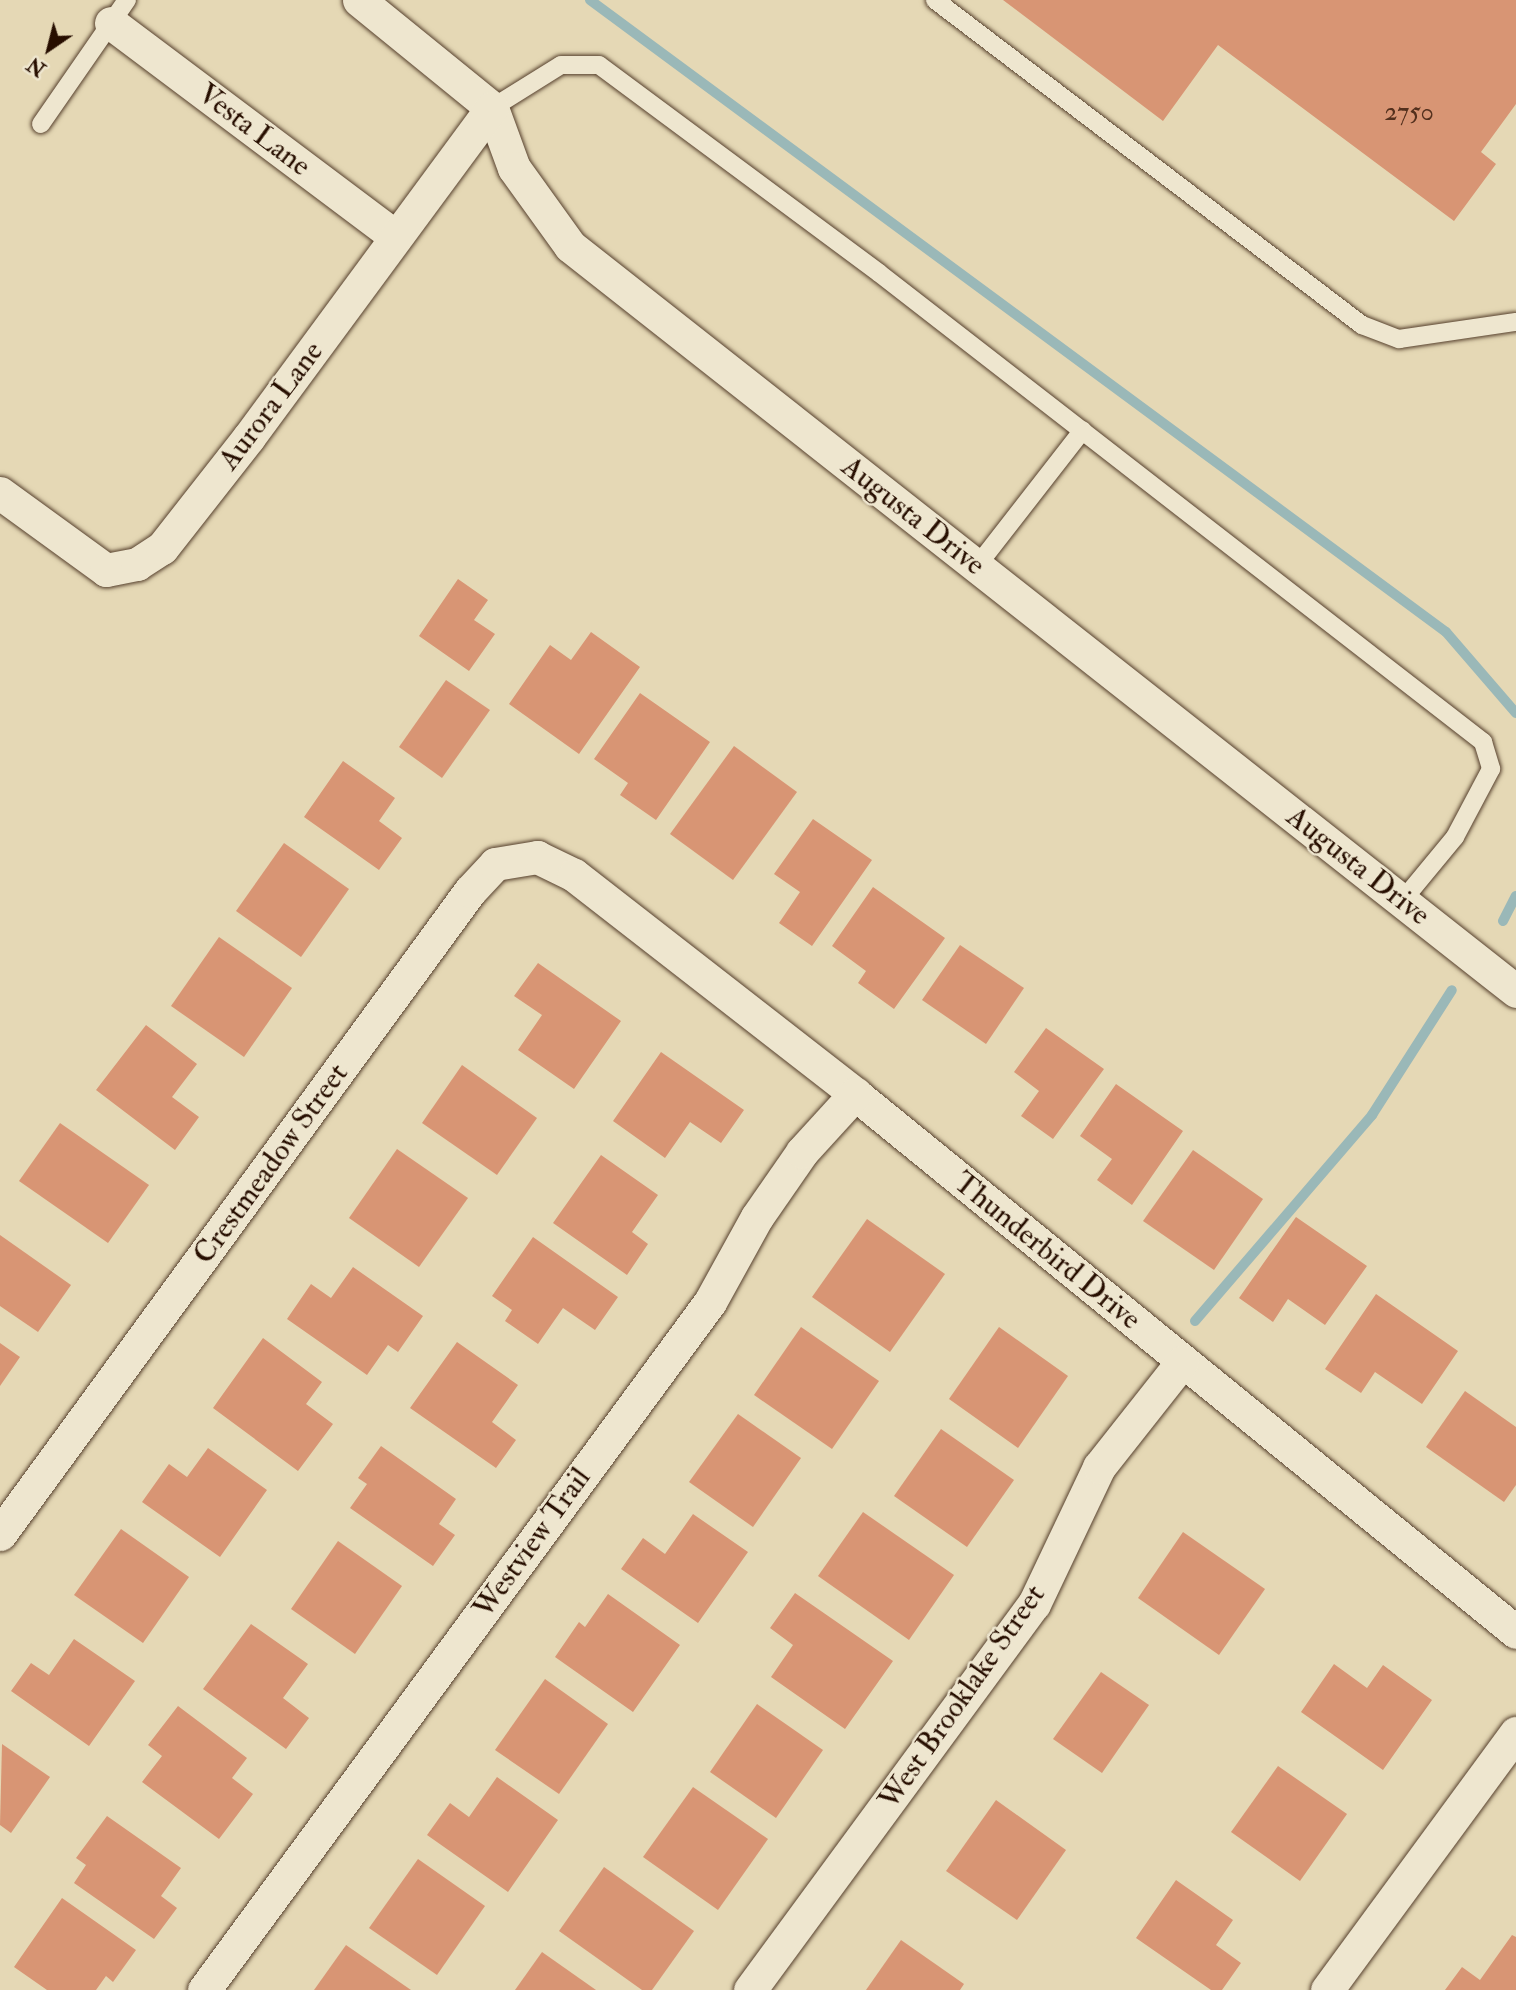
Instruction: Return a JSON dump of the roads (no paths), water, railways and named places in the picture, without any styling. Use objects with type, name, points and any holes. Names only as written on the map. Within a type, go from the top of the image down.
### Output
[{"type":"street","points":[[359,0],[492,108]]},
{"type":"street","name":"Vesta Lane","points":[[119,11],[396,237]]},
{"type":"street","name":"Aurora Lane","points":[[0,493],[106,570],[137,564],[162,548],[249,437],[492,108]]},
{"type":"street","name":"Augusta Drive","points":[[492,108],[514,168],[570,246],[1516,991]]},
{"type":"street","name":"Crestmeadow Street","points":[[0,1534],[470,891],[495,864],[537,857],[574,875]]},
{"type":"street","name":"Thunderbird Drive","points":[[574,875],[855,1094],[1516,1632]]},
{"type":"street","name":"Westview Trail","points":[[204,1990],[710,1302],[757,1217],[802,1152],[855,1094]]},
{"type":"street","name":"West Brooklake Street","points":[[750,1990],[1034,1604],[1099,1467],[1182,1362]]},
{"type":"street","points":[[1327,1990],[1516,1733]]},
{"type":"lane","points":[[935,0],[1362,325],[1399,339],[1516,322]]},
{"type":"lane","points":[[41,124],[119,11]]},
{"type":"lane","points":[[492,108],[561,65],[599,65],[879,273],[1483,741],[1491,769],[1455,836],[1402,901]]},
{"type":"lane","points":[[977,566],[1083,430]]},
{"type":"waterway","points":[[590,0],[1446,632],[1516,713]]},
{"type":"waterway","points":[[1503,921],[1516,896]]},
{"type":"waterway","points":[[1195,1321],[1372,1115],[1452,990]]}]
